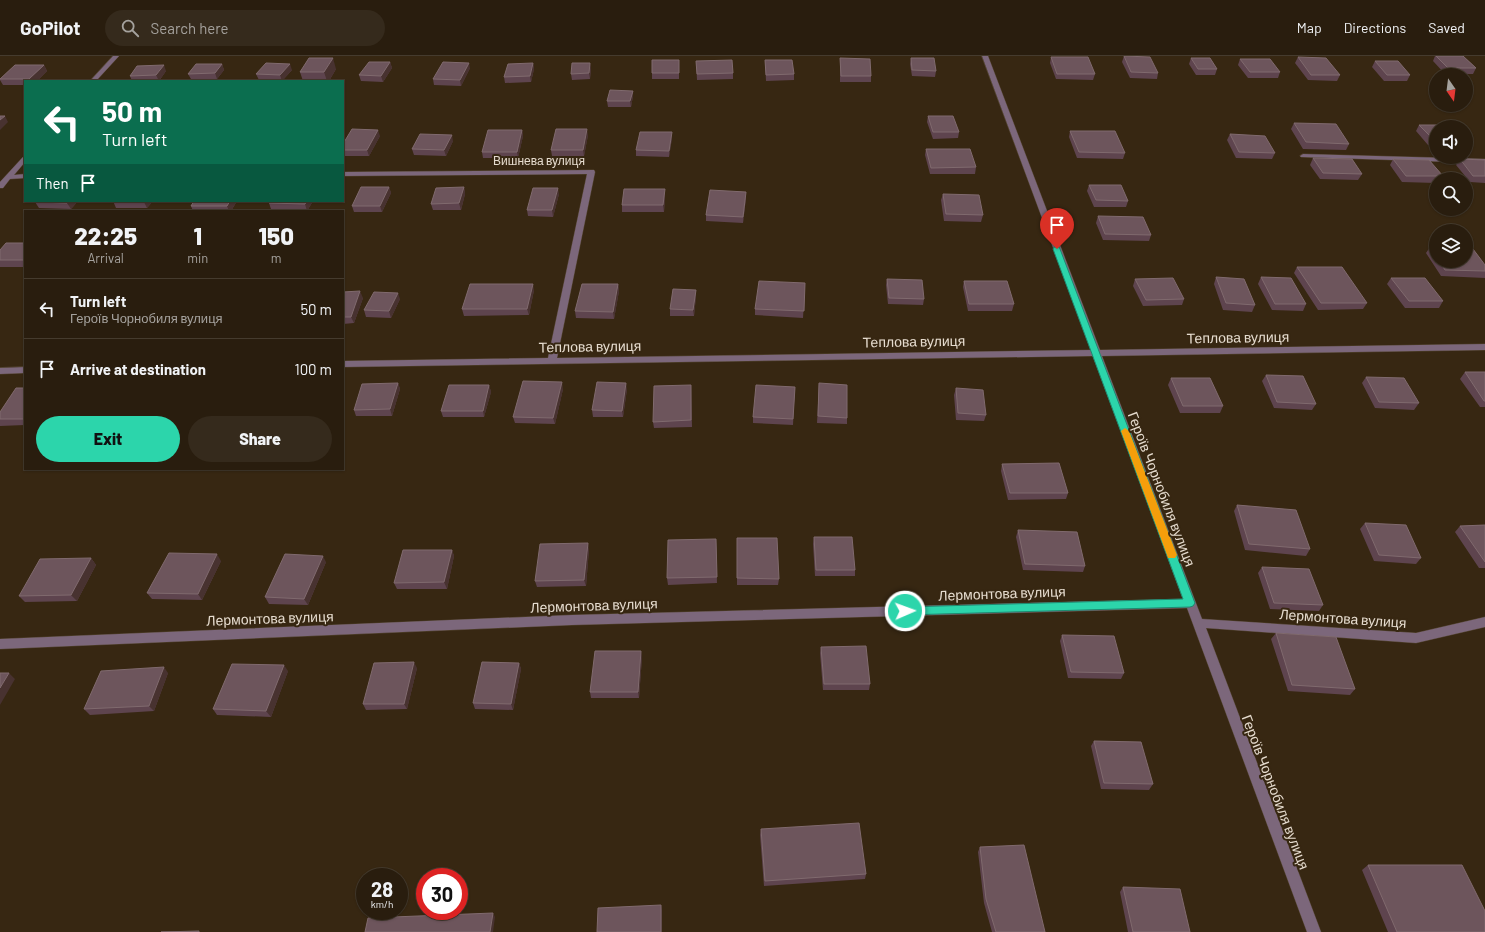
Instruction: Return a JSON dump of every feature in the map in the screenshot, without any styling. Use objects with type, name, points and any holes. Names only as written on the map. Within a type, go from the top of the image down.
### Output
[{"type":"street","points":[[94,80],[116,56]]},
{"type":"street","name":"Героїв Чорнобиля вулиця","points":[[985,56],[1095,353],[1314,932]]},
{"type":"street","points":[[1303,156],[1485,161]]},
{"type":"street","points":[[0,186],[24,159]]},
{"type":"street","name":"Вишнева вулиця","points":[[344,174],[591,172],[552,360]]},
{"type":"street","points":[[9,176],[24,176]]},
{"type":"street","name":"Теплова вулиця","points":[[344,364],[1485,347]]},
{"type":"street","points":[[0,371],[24,370]]},
{"type":"street","name":"Лермонтова вулиця","points":[[0,644],[572,620],[1190,603]]},
{"type":"street","name":"Лермонтова вулиця","points":[[1197,623],[1416,638],[1485,622]]},
{"type":"building","points":[[1124,56],[1150,57],[1158,73],[1131,72]]},
{"type":"building","points":[[1436,56],[1463,56],[1476,68],[1473,68],[1448,68]]},
{"type":"building","points":[[1051,57],[1088,57],[1095,74],[1057,74]]},
{"type":"building","points":[[1298,57],[1326,58],[1340,75],[1311,75]]},
{"type":"building","points":[[309,58],[333,58],[324,72],[300,72]]},
{"type":"building","points":[[840,58],[870,59],[871,76],[841,76]]},
{"type":"building","points":[[911,58],[934,58],[936,71],[912,70]]},
{"type":"building","points":[[1191,58],[1210,58],[1217,69],[1198,69]]},
{"type":"building","points":[[1240,59],[1270,59],[1280,72],[1250,72]]},
{"type":"building","points":[[652,60],[679,60],[679,73],[652,73]]},
{"type":"building","points":[[732,60],[733,73],[697,74],[696,61]]},
{"type":"building","points":[[765,60],[792,60],[794,74],[766,75]]},
{"type":"building","points":[[1375,61],[1398,61],[1410,75],[1387,75]]},
{"type":"building","points":[[369,62],[390,62],[381,76],[359,75]]},
{"type":"building","points":[[443,62],[469,63],[460,80],[433,79]]},
{"type":"building","points":[[266,63],[290,64],[280,75],[256,74]]},
{"type":"building","points":[[533,63],[530,76],[504,77],[508,64]]},
{"type":"building","points":[[572,63],[590,63],[589,73],[571,74]]},
{"type":"building","points":[[196,64],[222,64],[215,73],[188,74]]},
{"type":"building","points":[[15,65],[44,65],[29,79],[0,79]]},
{"type":"building","points":[[164,65],[156,75],[130,76],[137,66]]},
{"type":"building","points":[[610,90],[633,91],[630,101],[607,101]]},
{"type":"building","points":[[928,116],[953,116],[959,132],[933,132]]},
{"type":"building","points":[[1294,123],[1336,124],[1349,144],[1306,142]]},
{"type":"building","points":[[1419,125],[1429,125],[1429,135]]},
{"type":"building","points":[[352,129],[378,130],[367,150],[344,150],[344,142]]},
{"type":"building","points":[[556,129],[587,129],[583,150],[551,150]]},
{"type":"building","points":[[488,130],[522,130],[517,152],[482,152]]},
{"type":"building","points":[[1070,131],[1115,131],[1125,153],[1079,152]]},
{"type":"building","points":[[640,132],[672,132],[669,151],[636,150]]},
{"type":"building","points":[[420,134],[452,135],[444,150],[412,149]]},
{"type":"building","points":[[1230,134],[1265,136],[1275,153],[1239,152]]},
{"type":"building","points":[[926,149],[970,149],[976,167],[931,168]]},
{"type":"building","points":[[1313,158],[1352,159],[1362,174],[1323,173]]},
{"type":"building","points":[[1393,159],[1429,160],[1429,164],[1432,164],[1440,172],[1429,172],[1429,176],[1406,176]]},
{"type":"building","points":[[1473,160],[1485,160],[1485,176],[1473,176],[1473,172],[1470,172],[1464,164],[1473,164]]},
{"type":"building","points":[[1089,185],[1121,185],[1128,201],[1096,200]]},
{"type":"building","points":[[361,187],[389,187],[380,206],[352,206]]},
{"type":"building","points":[[464,187],[459,203],[431,204],[436,188]]},
{"type":"building","points":[[533,188],[558,188],[552,210],[527,210]]},
{"type":"building","points":[[624,189],[665,189],[663,205],[622,205]]},
{"type":"building","points":[[710,190],[746,192],[743,217],[706,215]]},
{"type":"building","points":[[943,194],[979,195],[983,215],[946,214]]},
{"type":"building","points":[[35,202],[68,202],[67,203]]},
{"type":"building","points":[[193,202],[229,202],[227,206],[191,206]]},
{"type":"building","points":[[270,202],[306,202],[305,204]]},
{"type":"building","points":[[1098,216],[1143,217],[1151,235],[1105,234]]},
{"type":"building","points":[[6,243],[24,243],[24,260],[0,260],[0,250]]},
{"type":"building","points":[[1473,249],[1485,265],[1485,271],[1445,270],[1444,268],[1473,268]]},
{"type":"building","points":[[1297,267],[1342,267],[1367,303],[1321,303]]},
{"type":"building","points":[[1216,277],[1244,279],[1255,305],[1226,303]]},
{"type":"building","points":[[1261,277],[1291,278],[1306,304],[1275,304]]},
{"type":"building","points":[[1173,278],[1184,299],[1146,300],[1135,279]]},
{"type":"building","points":[[1391,278],[1425,278],[1443,301],[1409,301]]},
{"type":"building","points":[[887,279],[922,280],[924,299],[889,298]]},
{"type":"building","points":[[759,281],[805,283],[804,311],[755,309]]},
{"type":"building","points":[[964,281],[1007,281],[1014,304],[969,304]]},
{"type":"building","points":[[470,284],[533,284],[527,309],[462,309]]},
{"type":"building","points":[[582,284],[618,284],[613,312],[575,311]]},
{"type":"building","points":[[673,289],[696,290],[693,310],[670,309]]},
{"type":"building","points":[[360,291],[351,317],[344,317],[344,292]]},
{"type":"building","points":[[374,292],[398,293],[389,311],[364,310]]},
{"type":"building","points":[[1465,372],[1485,372],[1485,401],[1484,401]]},
{"type":"building","points":[[1266,375],[1303,376],[1316,404],[1277,402]]},
{"type":"building","points":[[1366,377],[1404,378],[1419,403],[1379,402]]},
{"type":"building","points":[[1171,378],[1210,378],[1223,406],[1183,406]]},
{"type":"building","points":[[523,381],[562,382],[553,418],[513,417]]},
{"type":"building","points":[[597,382],[626,383],[622,411],[592,410]]},
{"type":"building","points":[[398,383],[390,409],[354,410],[362,384]]},
{"type":"building","points":[[819,383],[847,385],[847,418],[818,416]]},
{"type":"building","points":[[449,385],[489,385],[483,411],[441,411]]},
{"type":"building","points":[[691,385],[691,420],[653,422],[654,386]]},
{"type":"building","points":[[756,385],[795,387],[793,419],[753,417]]},
{"type":"building","points":[[16,388],[24,388],[24,419],[0,419],[0,412]]},
{"type":"building","points":[[956,388],[983,390],[986,415],[958,413]]},
{"type":"building","points":[[1059,463],[1068,493],[1010,493],[1002,464]]},
{"type":"building","points":[[1237,505],[1296,510],[1310,549],[1249,544]]},
{"type":"building","points":[[1365,523],[1406,525],[1421,558],[1379,555]]},
{"type":"building","points":[[1485,525],[1485,562],[1460,526]]},
{"type":"building","points":[[1018,530],[1077,532],[1085,566],[1025,564]]},
{"type":"building","points":[[814,537],[852,537],[855,570],[816,570]]},
{"type":"building","points":[[737,538],[777,538],[779,579],[737,578]]},
{"type":"building","points":[[716,539],[717,577],[667,578],[668,540]]},
{"type":"building","points":[[588,543],[584,580],[535,581],[540,544]]},
{"type":"building","points":[[403,550],[452,550],[444,582],[394,583]]},
{"type":"building","points":[[169,553],[217,554],[198,594],[147,593]]},
{"type":"building","points":[[285,554],[323,556],[304,599],[265,597]]},
{"type":"building","points":[[91,558],[71,595],[19,596],[40,559]]},
{"type":"building","points":[[1262,567],[1309,569],[1323,605],[1274,603]]},
{"type":"building","points":[[1276,633],[1336,637],[1355,689],[1292,685]]},
{"type":"building","points":[[1062,635],[1114,636],[1124,673],[1071,672]]},
{"type":"building","points":[[866,646],[870,684],[824,684],[821,647]]},
{"type":"building","points":[[595,651],[641,651],[638,692],[590,692]]},
{"type":"building","points":[[414,662],[404,704],[363,704],[374,663]]},
{"type":"building","points":[[482,662],[519,663],[511,704],[473,703]]},
{"type":"building","points":[[232,664],[284,665],[266,711],[213,709]]},
{"type":"building","points":[[164,667],[149,706],[84,709],[101,671]]},
{"type":"building","points":[[0,673],[9,673],[0,688]]},
{"type":"building","points":[[1094,741],[1141,742],[1153,784],[1104,783]]},
{"type":"building","points":[[859,823],[866,874],[765,881],[761,829]]},
{"type":"building","points":[[1024,845],[1045,932],[996,932],[986,899],[980,847]]},
{"type":"building","points":[[1368,865],[1462,865],[1485,911],[1485,932],[1397,932]]},
{"type":"building","points":[[1123,887],[1180,889],[1190,932],[1133,932]]},
{"type":"building","points":[[661,905],[661,932],[597,932],[598,908]]},
{"type":"building","points":[[493,913],[490,932],[365,932],[368,920],[408,920],[408,916],[416,916],[416,920],[468,920],[468,914]]},
{"type":"building","points":[[199,931],[199,932],[161,932]]},
{"type":"slow traffic","points":[[1125,431],[1172,555]]},
{"type":"route","points":[[905,611],[1190,603],[1057,249]]}]
